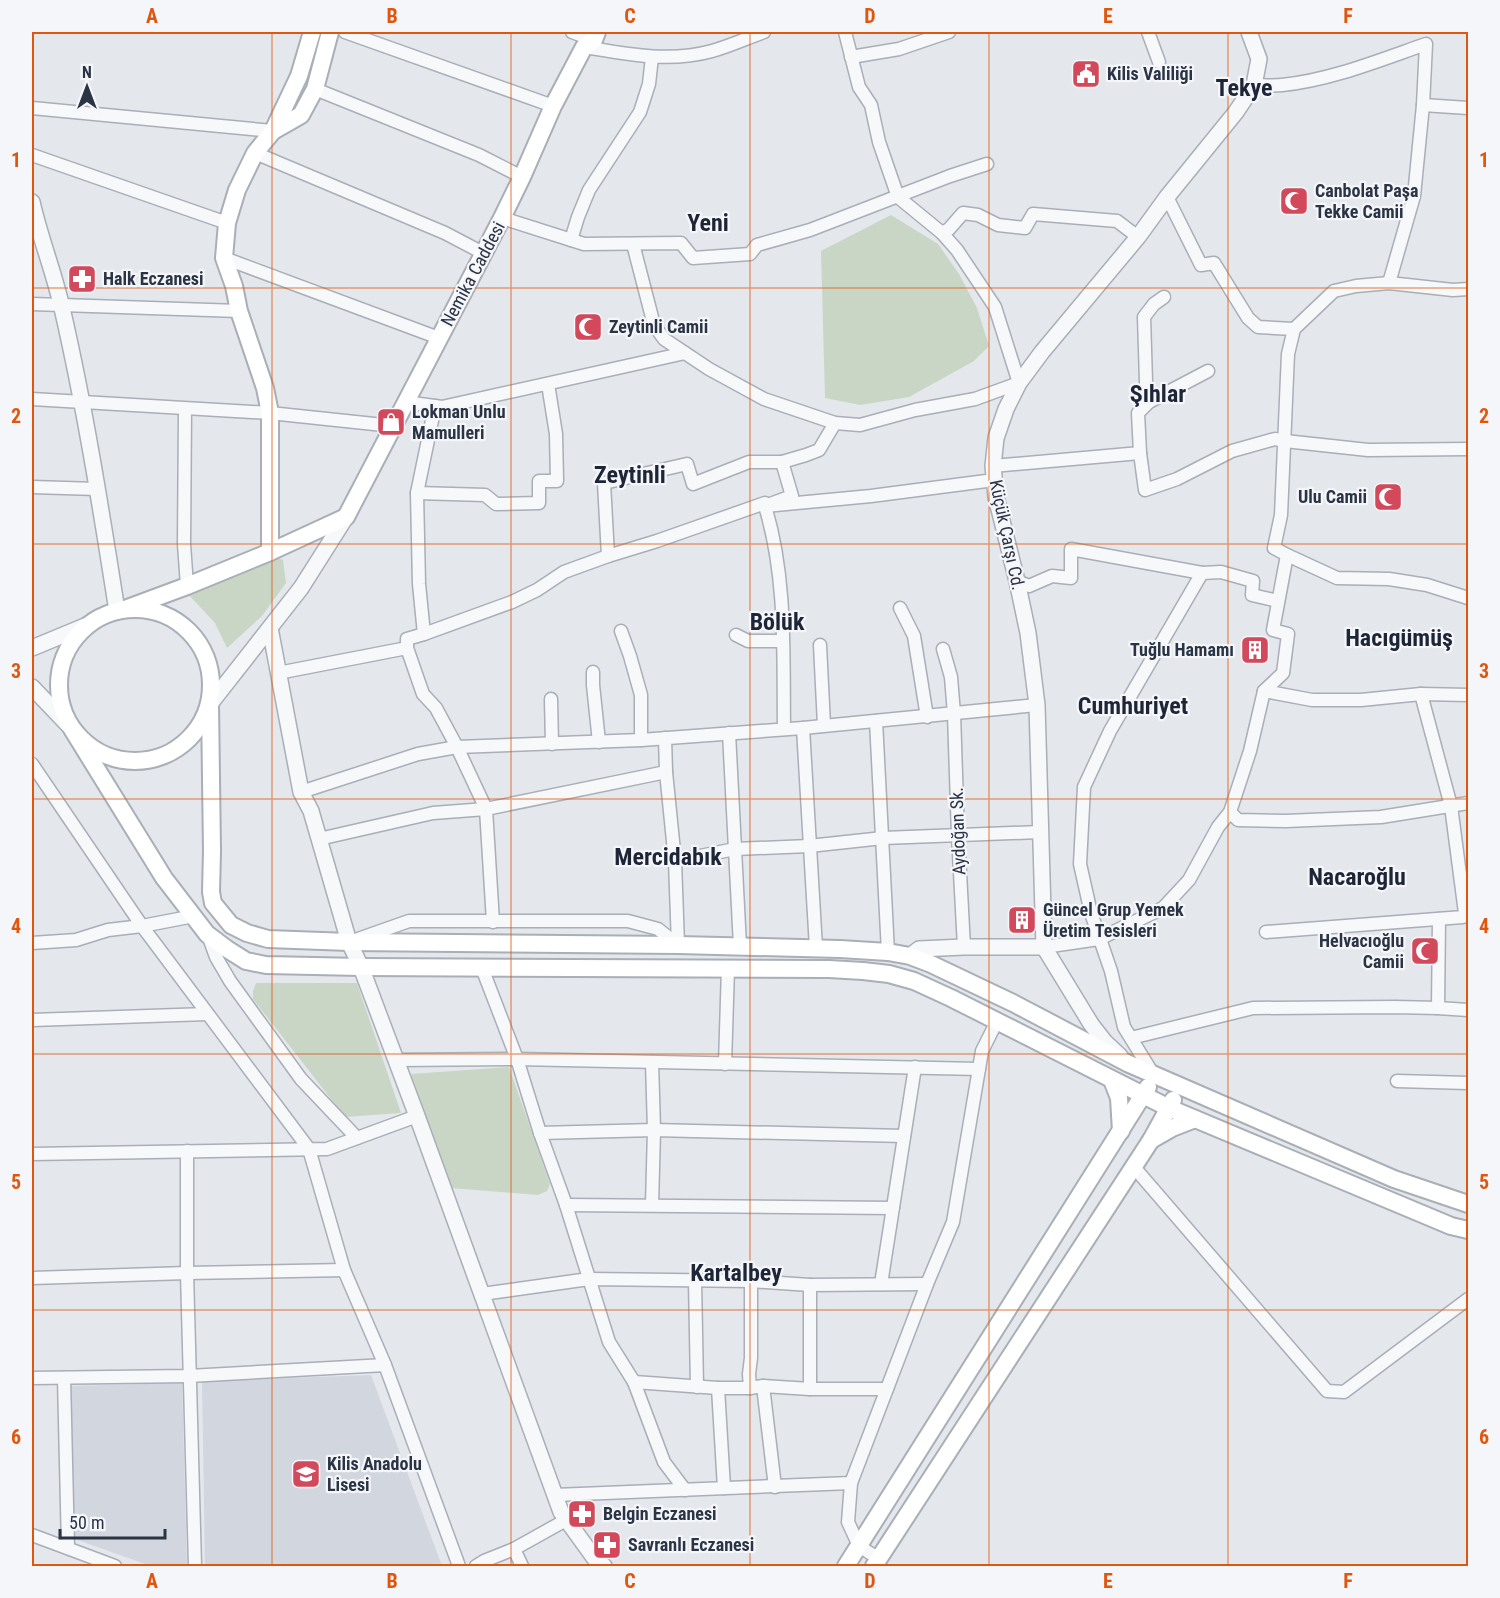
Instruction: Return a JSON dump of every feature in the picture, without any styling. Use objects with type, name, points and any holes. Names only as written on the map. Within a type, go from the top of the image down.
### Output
[{"type":"main road","points":[[270,552],[270,413],[265,388],[224,258],[227,223],[237,190],[255,153],[273,131],[299,76],[312,32]]},
{"type":"main road","points":[[273,131],[301,115],[315,89],[330,32]]},
{"type":"main road","name":"Nemika Caddesi","points":[[346,517],[502,218],[553,106],[592,40]]},
{"type":"main road","points":[[346,517],[270,552],[187,586],[104,615],[85,626],[70,643],[61,663],[58,685],[61,707],[72,729],[188,917],[227,950],[246,961],[266,965],[829,969],[863,970],[889,974],[914,981],[1169,1108],[1451,1226],[1468,1230]]},
{"type":"main road","points":[[121,610],[150,609],[173,618],[193,634],[206,655],[212,679],[210,704],[211,892],[213,903],[231,925],[248,933],[268,939],[349,942],[740,946],[888,952],[931,964],[1013,1003],[1127,1063],[1394,1179],[1468,1203]]},
{"type":"main road","points":[[72,729],[90,747],[112,758],[136,762],[161,757],[183,745],[199,727],[210,704]]},
{"type":"main road","points":[[846,1566],[1144,1095],[1154,1075]]},
{"type":"main road","points":[[1112,1080],[1119,1098],[1121,1131]]},
{"type":"main road","points":[[877,1562],[1150,1140],[1180,1086]]},
{"type":"main road","points":[[1150,1140],[1195,1119]]},
{"type":"street","points":[[345,32],[553,106]]},
{"type":"street","points":[[572,32],[652,57],[678,57],[712,51],[764,32]]},
{"type":"street","points":[[633,243],[654,326],[664,339],[710,369],[764,399],[835,423],[860,425],[915,410],[975,399],[1019,383],[995,307],[957,250],[942,233],[898,196],[879,142],[871,105],[859,87],[845,32]]},
{"type":"street","points":[[851,57],[899,48],[950,32]]},
{"type":"street","points":[[1149,32],[1159,62]]},
{"type":"street","name":"Küçük Çarşı Cd.","points":[[1044,947],[1037,705],[1028,633],[996,497],[993,473],[996,438],[1006,409],[1019,383],[1138,237],[1167,197],[1236,112],[1254,85],[1259,59],[1249,32]]},
{"type":"street","points":[[1254,85],[1281,85],[1317,79],[1351,69],[1426,38],[1416,186],[1389,284]]},
{"type":"street","points":[[571,240],[589,190],[640,112],[649,84],[652,57]]},
{"type":"street","points":[[315,89],[479,155],[522,177]]},
{"type":"street","points":[[1423,105],[1468,108]]},
{"type":"street","points":[[32,108],[273,131]]},
{"type":"street","points":[[255,153],[446,233],[483,253]]},
{"type":"street","points":[[32,155],[227,223]]},
{"type":"street","points":[[502,218],[584,244],[681,243],[693,258],[750,254],[757,245],[810,230],[987,164]]},
{"type":"street","points":[[1167,197],[1201,265],[1214,263],[1248,318],[1258,327],[1294,329]]},
{"type":"street","points":[[32,202],[34,227],[61,305],[121,610]]},
{"type":"street","points":[[942,233],[949,229],[963,213],[978,216],[998,225],[1025,228],[1033,214],[1118,221],[1138,237]]},
{"type":"street","points":[[224,258],[439,338]]},
{"type":"street","points":[[1468,289],[1453,290],[1389,284],[1356,286],[1334,291],[1294,329],[1288,354],[1281,515],[1274,548],[1337,578],[1389,579],[1427,585],[1468,598]]},
{"type":"street","points":[[1149,402],[1146,382],[1144,317],[1154,304],[1164,297]]},
{"type":"street","points":[[32,304],[239,311]]},
{"type":"street","points":[[405,402],[442,407],[685,353]]},
{"type":"street","points":[[1208,372],[1149,402],[1138,413],[1145,490],[1176,479],[1232,451],[1275,438],[1368,450],[1468,449]]},
{"type":"street","points":[[417,493],[485,495],[496,504],[539,502],[540,481],[557,482],[556,434],[548,384]]},
{"type":"street","points":[[32,399],[270,413],[393,426]]},
{"type":"street","points":[[424,634],[419,584],[417,493],[435,406]]},
{"type":"street","points":[[184,409],[184,544],[187,586]]},
{"type":"street","points":[[608,555],[604,483],[687,464],[693,484],[749,462],[782,462],[819,450],[835,423]]},
{"type":"street","points":[[765,506],[871,496],[993,473],[1140,453]]},
{"type":"street","points":[[765,506],[792,496],[782,462]]},
{"type":"street","points":[[32,487],[97,489]]},
{"type":"street","points":[[494,922],[486,809],[436,708],[423,694],[406,639],[512,602],[537,590],[564,572],[608,555],[657,541],[765,502],[778,564],[782,599],[784,729]]},
{"type":"street","points":[[210,704],[301,588],[346,517]]},
{"type":"street","points":[[1017,581],[1029,586],[1052,576],[1071,578],[1071,549],[1202,573],[1221,572],[1253,581],[1252,595],[1278,601]]},
{"type":"street","points":[[910,957],[919,949],[1044,947],[1099,939],[1163,908],[1189,880],[1218,827],[1230,812],[1250,751],[1264,691],[1283,672],[1288,634],[1273,630],[1287,555]]},
{"type":"street","points":[[1154,1075],[1124,1027],[1111,971],[1099,939],[1080,864],[1084,787],[1110,731],[1202,573]]},
{"type":"street","points":[[900,608],[914,636],[927,717]]},
{"type":"street","points":[[32,648],[85,626]]},
{"type":"street","points":[[270,628],[301,792],[311,812],[349,942],[361,967],[417,1116],[561,1512],[595,1558],[604,1566]]},
{"type":"street","points":[[621,631],[641,695],[641,740]]},
{"type":"street","points":[[736,635],[748,641],[782,641]]},
{"type":"street","points":[[820,645],[824,725]]},
{"type":"street","points":[[278,673],[408,648]]},
{"type":"street","name":"Aydoğan Sk.","points":[[943,649],[951,677],[954,714],[964,947]]},
{"type":"street","points":[[593,672],[599,742]]},
{"type":"street","points":[[32,687],[72,729]]},
{"type":"street","points":[[1264,691],[1311,700],[1361,700],[1421,694],[1468,695]]},
{"type":"street","points":[[1266,932],[1462,918],[1465,913],[1451,806],[1421,694]]},
{"type":"street","points":[[551,699],[552,744]]},
{"type":"street","points":[[301,792],[418,754],[457,747],[641,740],[803,728],[1037,705]]},
{"type":"street","points":[[876,721],[888,952]]},
{"type":"street","points":[[803,728],[808,846],[816,948]]},
{"type":"street","points":[[729,733],[740,946]]},
{"type":"street","points":[[665,738],[675,861],[678,945]]},
{"type":"street","points":[[32,764],[147,925],[207,1014],[309,1149],[344,1270],[386,1365],[459,1566]]},
{"type":"street","points":[[319,840],[434,813],[486,809],[666,772]]},
{"type":"street","points":[[1230,812],[1238,820],[1286,821],[1381,817],[1468,803]]},
{"type":"street","points":[[675,861],[735,849],[808,846],[883,838],[1040,832]]},
{"type":"street","points":[[32,943],[76,940],[108,930],[188,917]]},
{"type":"street","points":[[1438,1008],[1439,919]]},
{"type":"street","points":[[349,942],[409,921],[628,921],[658,929],[678,945]]},
{"type":"street","points":[[207,934],[216,957],[230,981],[301,1079],[357,1138]]},
{"type":"street","points":[[1044,947],[1091,1024],[1127,1063]]},
{"type":"street","points":[[482,968],[518,1059],[609,1342],[634,1382],[664,1462],[685,1490]]},
{"type":"street","points":[[725,1064],[728,968]]},
{"type":"street","points":[[1131,1038],[1253,1008],[1468,1010]]},
{"type":"street","points":[[32,1020],[207,1014]]},
{"type":"street","points":[[877,1562],[859,1546],[848,1522],[851,1483],[953,1222],[982,1051],[997,1021]]},
{"type":"street","points":[[395,1060],[518,1059],[980,1069]]},
{"type":"street","points":[[652,1062],[654,1130],[652,1205]]},
{"type":"street","points":[[881,1284],[915,1067]]},
{"type":"street","points":[[1397,1081],[1468,1083]]},
{"type":"street","points":[[32,1154],[327,1149],[417,1116]]},
{"type":"street","points":[[540,1133],[654,1130],[904,1136]]},
{"type":"street","points":[[187,1152],[187,1273],[195,1566]]},
{"type":"street","points":[[1133,1166],[1327,1391],[1344,1392],[1468,1299]]},
{"type":"street","points":[[566,1205],[893,1208]]},
{"type":"street","points":[[32,1278],[344,1270]]},
{"type":"street","points":[[482,1294],[589,1280],[751,1281],[810,1285],[927,1284]]},
{"type":"street","points":[[695,1280],[697,1387]]},
{"type":"street","points":[[750,1388],[751,1281]]},
{"type":"street","points":[[810,1285],[810,1389]]},
{"type":"street","points":[[32,1378],[189,1376],[386,1365]]},
{"type":"street","points":[[64,1378],[68,1548]]},
{"type":"street","points":[[634,1382],[718,1388],[764,1386],[810,1389],[887,1389]]},
{"type":"street","points":[[764,1386],[775,1487]]},
{"type":"street","points":[[718,1388],[724,1488]]},
{"type":"street","points":[[555,1495],[851,1483]]},
{"type":"street","points":[[481,1564],[514,1549],[566,1520]]},
{"type":"street","points":[[32,1535],[115,1566]]},
{"type":"street","points":[[514,1549],[522,1566]]},
{"type":"shaded area","name":"Kilis Anadolu Lisesi","points":[[371,1375],[442,1566],[205,1566],[202,1381]]},
{"type":"shaded area","points":[[182,1383],[187,1566],[151,1566],[75,1539],[71,1386]]},
{"type":"green space","points":[[891,215],[938,244],[959,274],[977,308],[989,346],[974,361],[909,397],[860,405],[825,398],[821,251]]},
{"type":"green space","points":[[276,557],[283,560],[286,583],[262,616],[227,648],[215,623],[188,594]]},
{"type":"green space","points":[[256,983],[357,983],[401,1113],[345,1117],[253,999]]},
{"type":"green space","points":[[509,1067],[550,1184],[547,1191],[538,1195],[451,1188],[411,1074]]},
{"type":"place","name":"Kilis Valiliği","points":[[1086,74]]},
{"type":"place","name":"Canbolat Paşa Tekke Camii","points":[[1294,201]]},
{"type":"place","name":"Halk Eczanesi","points":[[82,279]]},
{"type":"place","name":"Zeytinli Camii","points":[[588,327]]},
{"type":"place","name":"Lokman Unlu Mamulleri","points":[[391,422]]},
{"type":"place","name":"Ulu Camii","points":[[1388,497]]},
{"type":"place","name":"Tuğlu Hamamı","points":[[1255,650]]},
{"type":"place","name":"Güncel Grup Yemek Üretim Tesisleri","points":[[1022,920]]},
{"type":"place","name":"Helvacıoğlu Camii","points":[[1425,951]]},
{"type":"place","name":"Kilis Anadolu Lisesi","points":[[306,1474]]},
{"type":"place","name":"Belgin Eczanesi","points":[[582,1514]]},
{"type":"place","name":"Savranlı Eczanesi","points":[[607,1545]]},
{"type":"district","name":"Tekye","points":[[1244,88]]},
{"type":"district","name":"Yeni","points":[[708,223]]},
{"type":"district","name":"Şıhlar","points":[[1158,394]]},
{"type":"district","name":"Zeytinli","points":[[630,475]]},
{"type":"district","name":"Bölük","points":[[777,622]]},
{"type":"district","name":"Hacıgümüş","points":[[1399,638]]},
{"type":"district","name":"Cumhuriyet","points":[[1133,706]]},
{"type":"district","name":"Mercidabık","points":[[668,857]]},
{"type":"district","name":"Nacaroğlu","points":[[1357,877]]},
{"type":"district","name":"Kartalbey","points":[[736,1273]]}]
